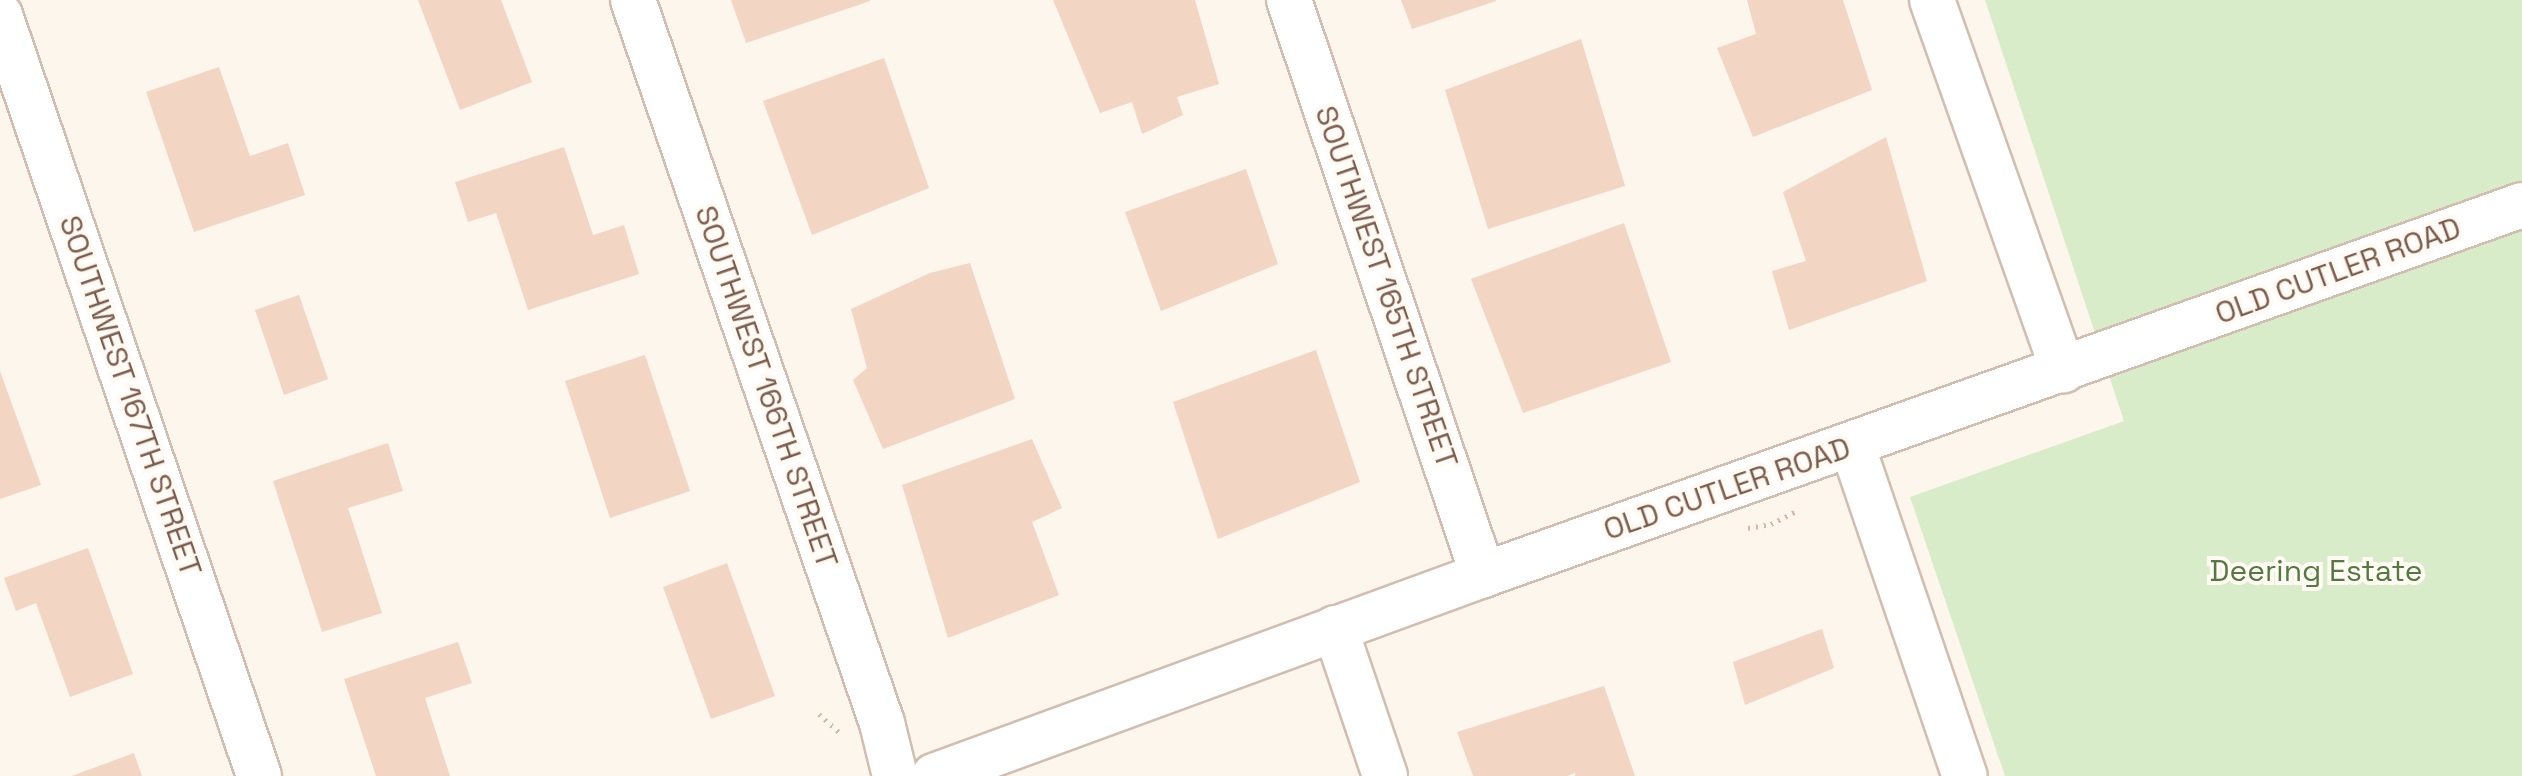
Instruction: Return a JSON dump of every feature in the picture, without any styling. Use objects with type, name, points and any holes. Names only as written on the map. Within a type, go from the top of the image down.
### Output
[{"type":"street","name":"SOUTHWEST 166TH STREET","points":[[633,0],[882,723],[895,776]]},
{"type":"street","name":"SOUTHWEST 165TH STREET","points":[[1289,0],[1483,575]]},
{"type":"street","points":[[1932,0],[2063,370]]},
{"type":"street","name":"SOUTHWEST 167TH STREET","points":[[0,15],[259,776]]},
{"type":"street","name":"OLD CUTLER ROAD","points":[[934,776],[1335,628],[2522,205]]},
{"type":"street","points":[[1852,445],[1965,776]]},
{"type":"street","points":[[1335,628],[1385,776]]},
{"type":"green space","name":"Deering Estate","points":[[1985,0],[2522,0],[2522,776],[2005,776],[1910,497],[2124,421]]},
{"type":"building","points":[[418,0],[501,0],[532,82],[460,110]]},
{"type":"building","points":[[731,0],[870,0],[870,1],[746,43]]},
{"type":"building","points":[[1053,0],[1195,0],[1219,84],[1177,97],[1183,115],[1142,134],[1132,102],[1100,113]]},
{"type":"building","points":[[1401,0],[1496,0],[1496,1],[1412,29]]},
{"type":"building","points":[[1747,0],[1843,0],[1872,90],[1753,137],[1717,48],[1756,34]]},
{"type":"building","points":[[1581,39],[1625,186],[1488,229],[1445,90]]},
{"type":"building","points":[[884,58],[929,188],[812,235],[763,101]]},
{"type":"building","points":[[219,67],[250,156],[288,143],[305,195],[194,232],[146,92]]},
{"type":"building","points":[[1886,137],[1927,281],[1789,330],[1772,271],[1806,261],[1783,192]]},
{"type":"building","points":[[564,147],[593,235],[624,225],[639,274],[528,310],[496,213],[468,222],[455,182]]},
{"type":"building","points":[[1246,169],[1278,264],[1161,311],[1125,212]]},
{"type":"building","points":[[1624,223],[1671,362],[1523,413],[1471,279]]},
{"type":"building","points":[[970,263],[1015,399],[883,449],[853,380],[867,368],[851,309],[930,273]]},
{"type":"building","points":[[299,295],[328,379],[284,395],[255,310]]},
{"type":"building","points":[[1316,350],[1360,482],[1218,539],[1173,402]]},
{"type":"building","points":[[645,355],[690,491],[610,518],[565,381]]},
{"type":"building","points":[[0,371],[41,485],[0,499]]},
{"type":"building","points":[[1032,439],[1062,508],[1032,522],[1059,595],[948,638],[902,485]]},
{"type":"building","points":[[388,443],[403,491],[348,508],[382,613],[322,632],[273,481]]},
{"type":"building","points":[[88,548],[133,674],[70,697],[36,603],[16,611],[4,578]]},
{"type":"building","points":[[727,563],[775,696],[711,719],[663,587]]},
{"type":"building","points":[[1822,629],[1834,668],[1745,705],[1733,662]]},
{"type":"building","points":[[458,642],[472,683],[425,698],[450,776],[376,776],[344,679]]},
{"type":"building","points":[[1604,686],[1635,776],[1575,776],[1575,773],[1567,776],[1473,776],[1457,732]]},
{"type":"building","points":[[134,753],[142,776],[72,776]]}]
